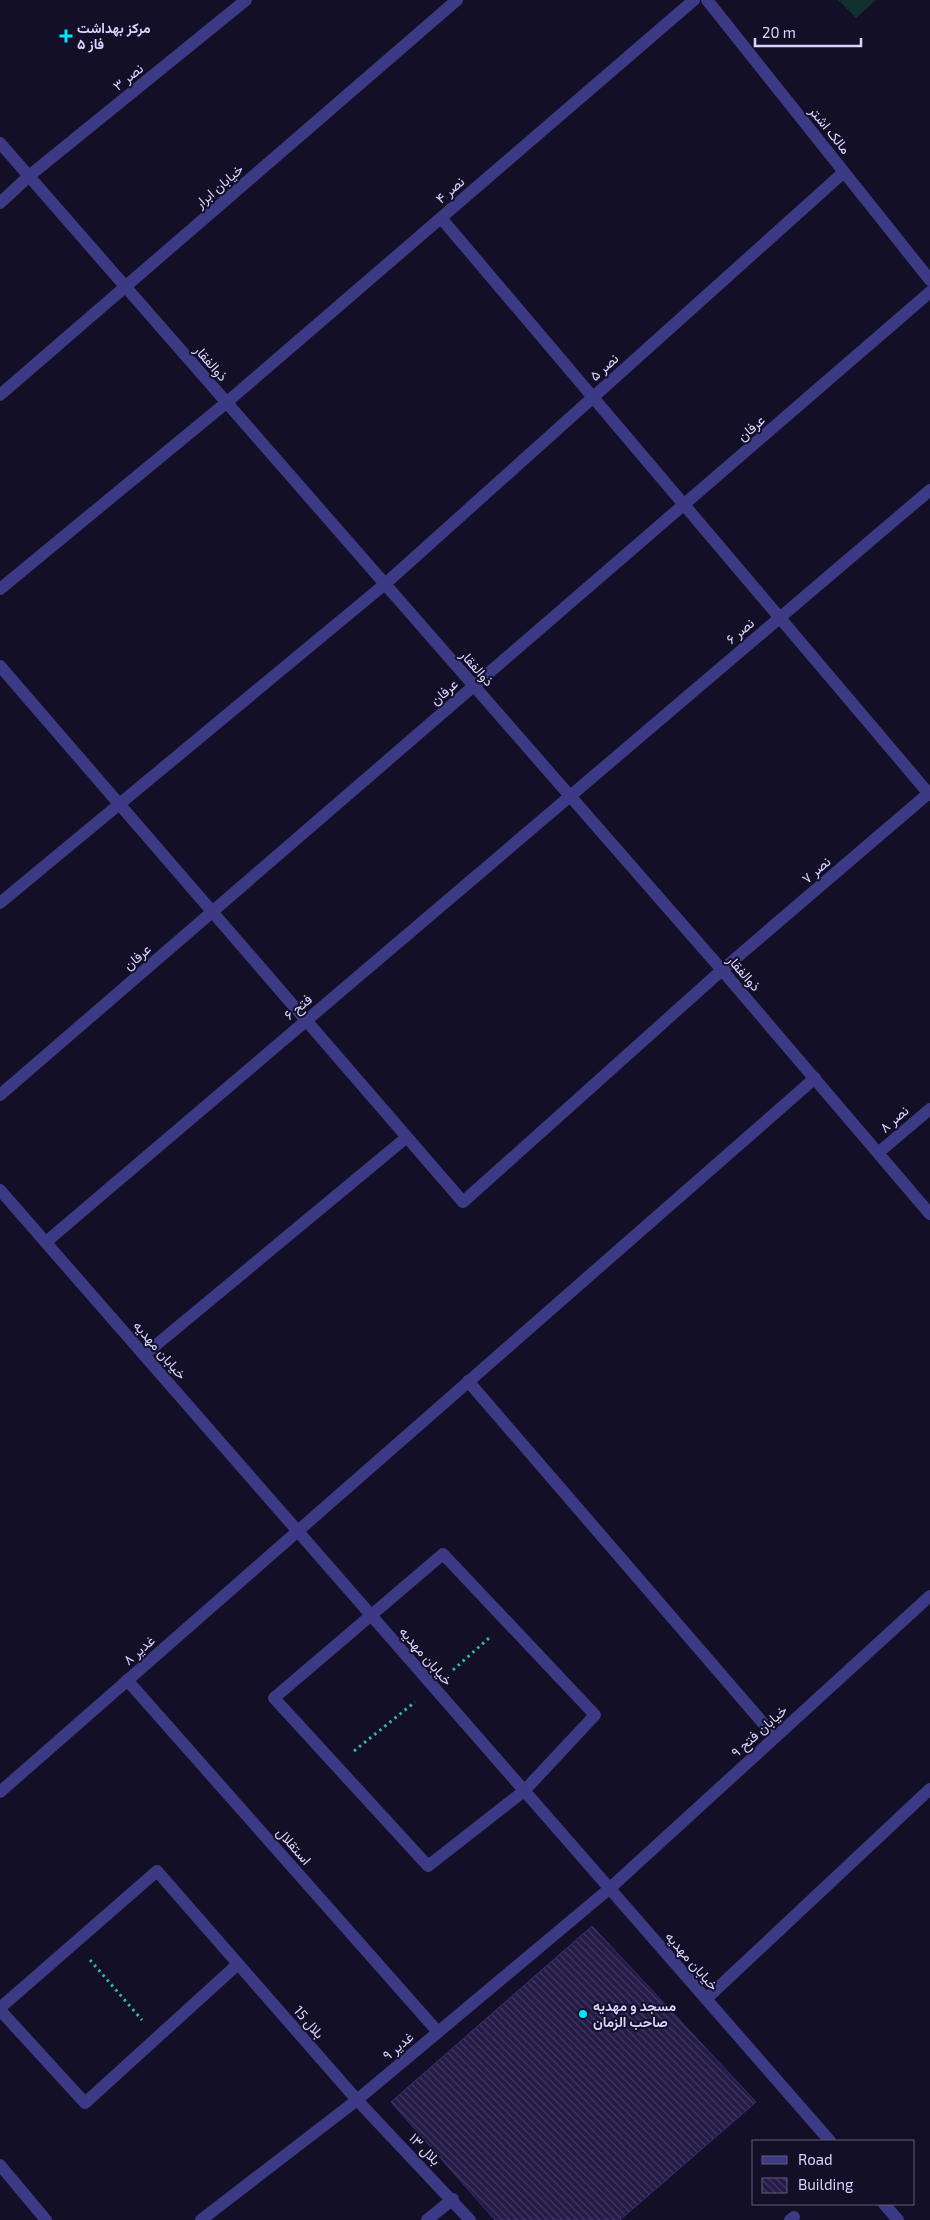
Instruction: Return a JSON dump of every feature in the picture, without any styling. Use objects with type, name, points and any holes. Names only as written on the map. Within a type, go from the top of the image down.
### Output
[{"type":"street","name":"نصر ۳","points":[[0,203],[29,176],[246,0]]},
{"type":"street","name":"خیابان ابرار","points":[[0,395],[457,0]]},
{"type":"street","name":"نصر ۴","points":[[0,589],[226,403],[694,0]]},
{"type":"street","name":"مالک اشتر","points":[[707,0],[930,280]]},
{"type":"street","name":"ذوالفقار","points":[[0,143],[722,970],[930,1214]]},
{"type":"street","name":"نصر ۵","points":[[0,904],[385,584],[844,172]]},
{"type":"street","points":[[441,218],[930,793]]},
{"type":"street","name":"عرفان","points":[[0,1095],[930,292]]},
{"type":"street","name":"نصر ۶","points":[[569,796],[930,490]]},
{"type":"street","points":[[0,666],[407,1137],[144,1355]]},
{"type":"street","name":"نصر ۷","points":[[407,1137],[463,1202],[722,970],[930,793]]},
{"type":"street","name":"فتح ۶","points":[[46,1242],[569,796]]},
{"type":"street","name":"غدیر ۸","points":[[0,1792],[815,1078]]},
{"type":"street","name":"نصر ۸","points":[[878,1153],[930,1108]]},
{"type":"street","name":"خیابان مهدیه","points":[[0,1190],[829,2140]]},
{"type":"street","points":[[468,1381],[776,1737]]},
{"type":"street","points":[[443,1554],[595,1715],[524,1791],[428,1866],[274,1698],[370,1615],[443,1554]]},
{"type":"street","name":"خیابان فتح ۹","points":[[609,1888],[930,1596]]},
{"type":"street","name":"استقلال","points":[[127,1680],[438,2032]]},
{"type":"street","points":[[706,1999],[930,1789]]},
{"type":"street","name":"بلال 15","points":[[75,1943],[157,1871],[357,2100]]},
{"type":"street","name":"غدیر ۹","points":[[200,2220],[357,2100],[609,1888]]},
{"type":"street","points":[[75,1943],[0,2009],[85,2103],[238,1964]]},
{"type":"street","name":"بلال ۱۳","points":[[357,2100],[453,2199],[470,2220]]},
{"type":"street","points":[[0,2165],[46,2220]]},
{"type":"street","points":[[427,2220],[453,2199]]},
{"type":"street","points":[[885,2205],[898,2220]]},
{"type":"path","points":[[75,1943],[158,2038]]},
{"type":"green space","points":[[838,0],[876,0],[856,18]]},
{"type":"building","name":"مسجد و مهدیه صاحب الزمان","points":[[592,1926],[756,2102],[620,2220],[495,2220],[391,2102]]},
{"type":"place","name":"مرکز بهداشت فاز ۵","points":[[66,36]]},
{"type":"place","name":"مسجد و مهدیه صاحب الزمان","points":[[583,2014]]}]
